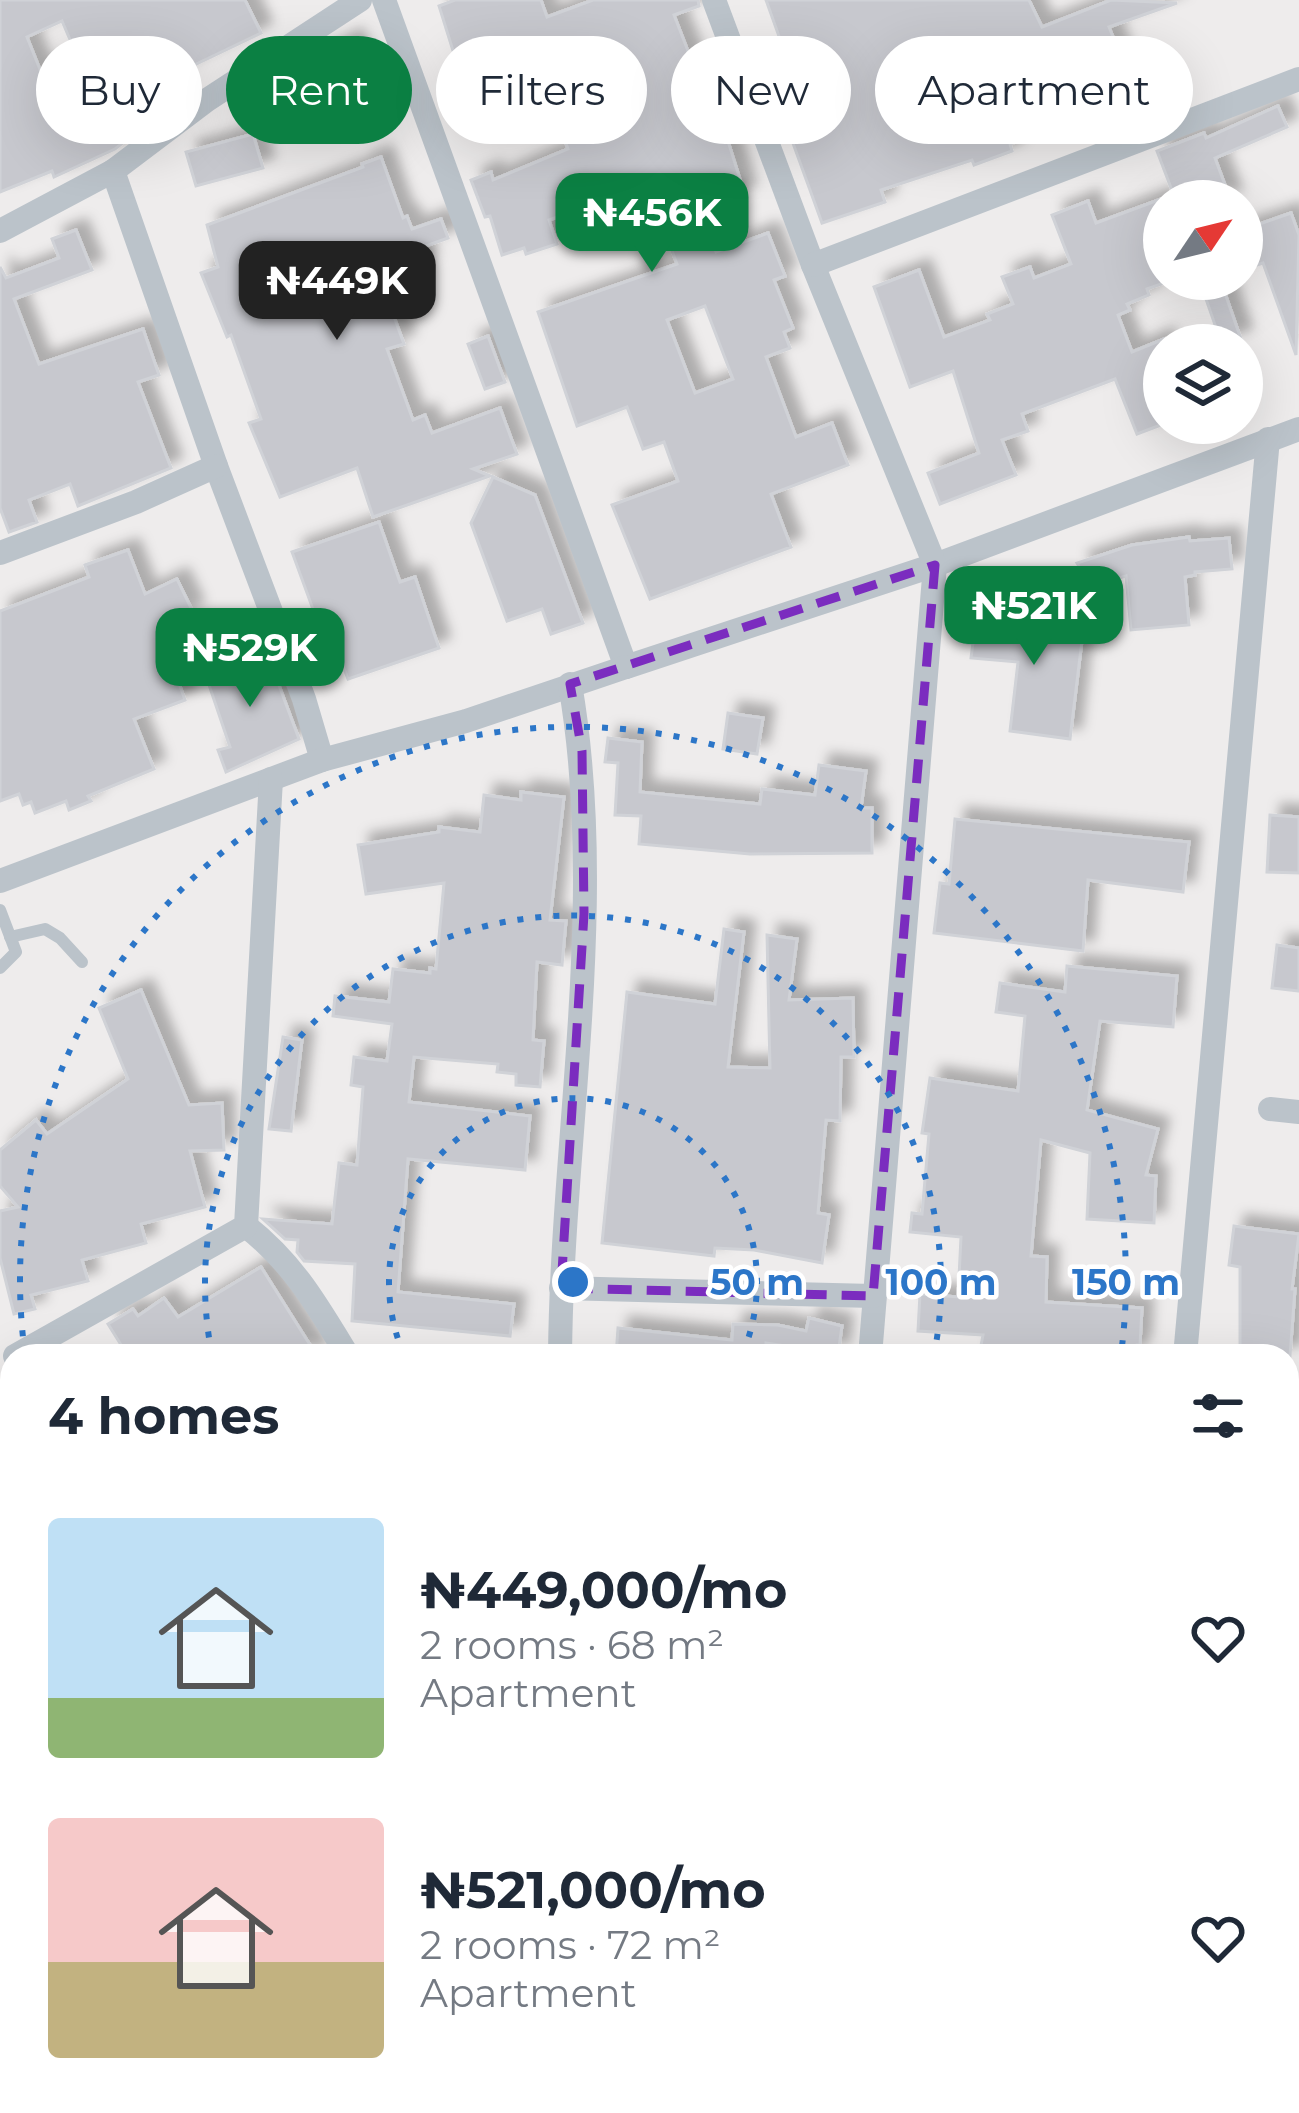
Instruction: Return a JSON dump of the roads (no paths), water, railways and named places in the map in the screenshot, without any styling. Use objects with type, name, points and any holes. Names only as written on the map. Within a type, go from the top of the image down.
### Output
[{"type":"street","points":[[0,231],[113,171],[207,100],[360,0]]},
{"type":"street","points":[[383,0],[626,667]]},
{"type":"street","points":[[714,0],[813,265],[935,565],[871,1344]]},
{"type":"street","points":[[813,265],[1299,79]]},
{"type":"street","points":[[113,171],[322,760]]},
{"type":"street","points":[[0,880],[322,760],[466,721],[935,565],[1299,429]]},
{"type":"street","points":[[1185,1344],[1268,440]]},
{"type":"street","points":[[0,553],[136,502],[215,466]]},
{"type":"street","points":[[560,1344],[584,914],[582,751],[570,684]]},
{"type":"street","points":[[246,1226],[271,779]]},
{"type":"street","points":[[1270,1109],[1299,1112]]},
{"type":"street","points":[[246,1226],[284,1258],[341,1344]]},
{"type":"street","points":[[37,1344],[246,1226]]},
{"type":"street","points":[[561,1288],[873,1296]]},
{"type":"lane","points":[[0,910],[16,952],[0,968]]},
{"type":"lane","points":[[10,938],[45,929],[82,962]]}]
